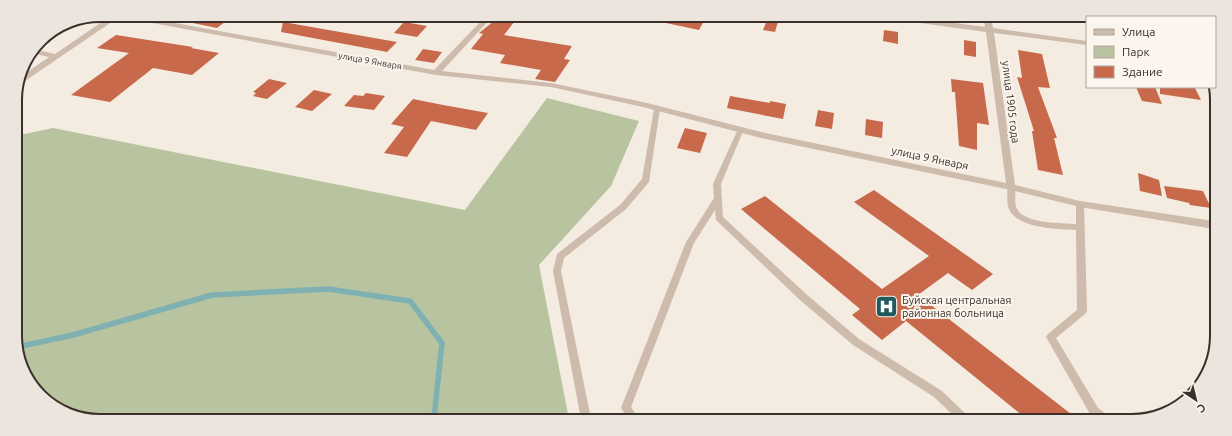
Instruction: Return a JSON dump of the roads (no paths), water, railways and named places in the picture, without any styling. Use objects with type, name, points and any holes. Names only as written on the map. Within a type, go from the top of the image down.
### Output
[{"type":"street","points":[[26,75],[107,22]]},
{"type":"street","name":"улица 9 Января","points":[[156,22],[436,73],[551,85],[643,105],[741,130],[1011,187],[1080,204],[1210,224]]},
{"type":"street","points":[[436,73],[484,22]]},
{"type":"street","points":[[929,22],[1086,43]]},
{"type":"street","name":"улица 1905 года","points":[[989,22],[1011,187]]},
{"type":"street","points":[[39,52],[55,56]]},
{"type":"lane","points":[[585,414],[557,271],[560,256],[623,207],[646,180],[657,109]]},
{"type":"lane","points":[[741,130],[716,184],[720,218],[804,297],[856,342],[938,394],[959,414]]},
{"type":"lane","points":[[1011,187],[1013,209],[1019,216],[1031,222],[1081,227]]},
{"type":"lane","points":[[630,414],[626,408],[690,242],[718,198]]},
{"type":"lane","points":[[1080,204],[1082,311],[1051,337],[1094,411],[1098,414]]},
{"type":"waterway","points":[[23,346],[73,335],[212,295],[328,289],[410,301],[442,343],[434,414]]},
{"type":"place","name":"Буйская центральная районная больница","points":[[886,306]]}]
